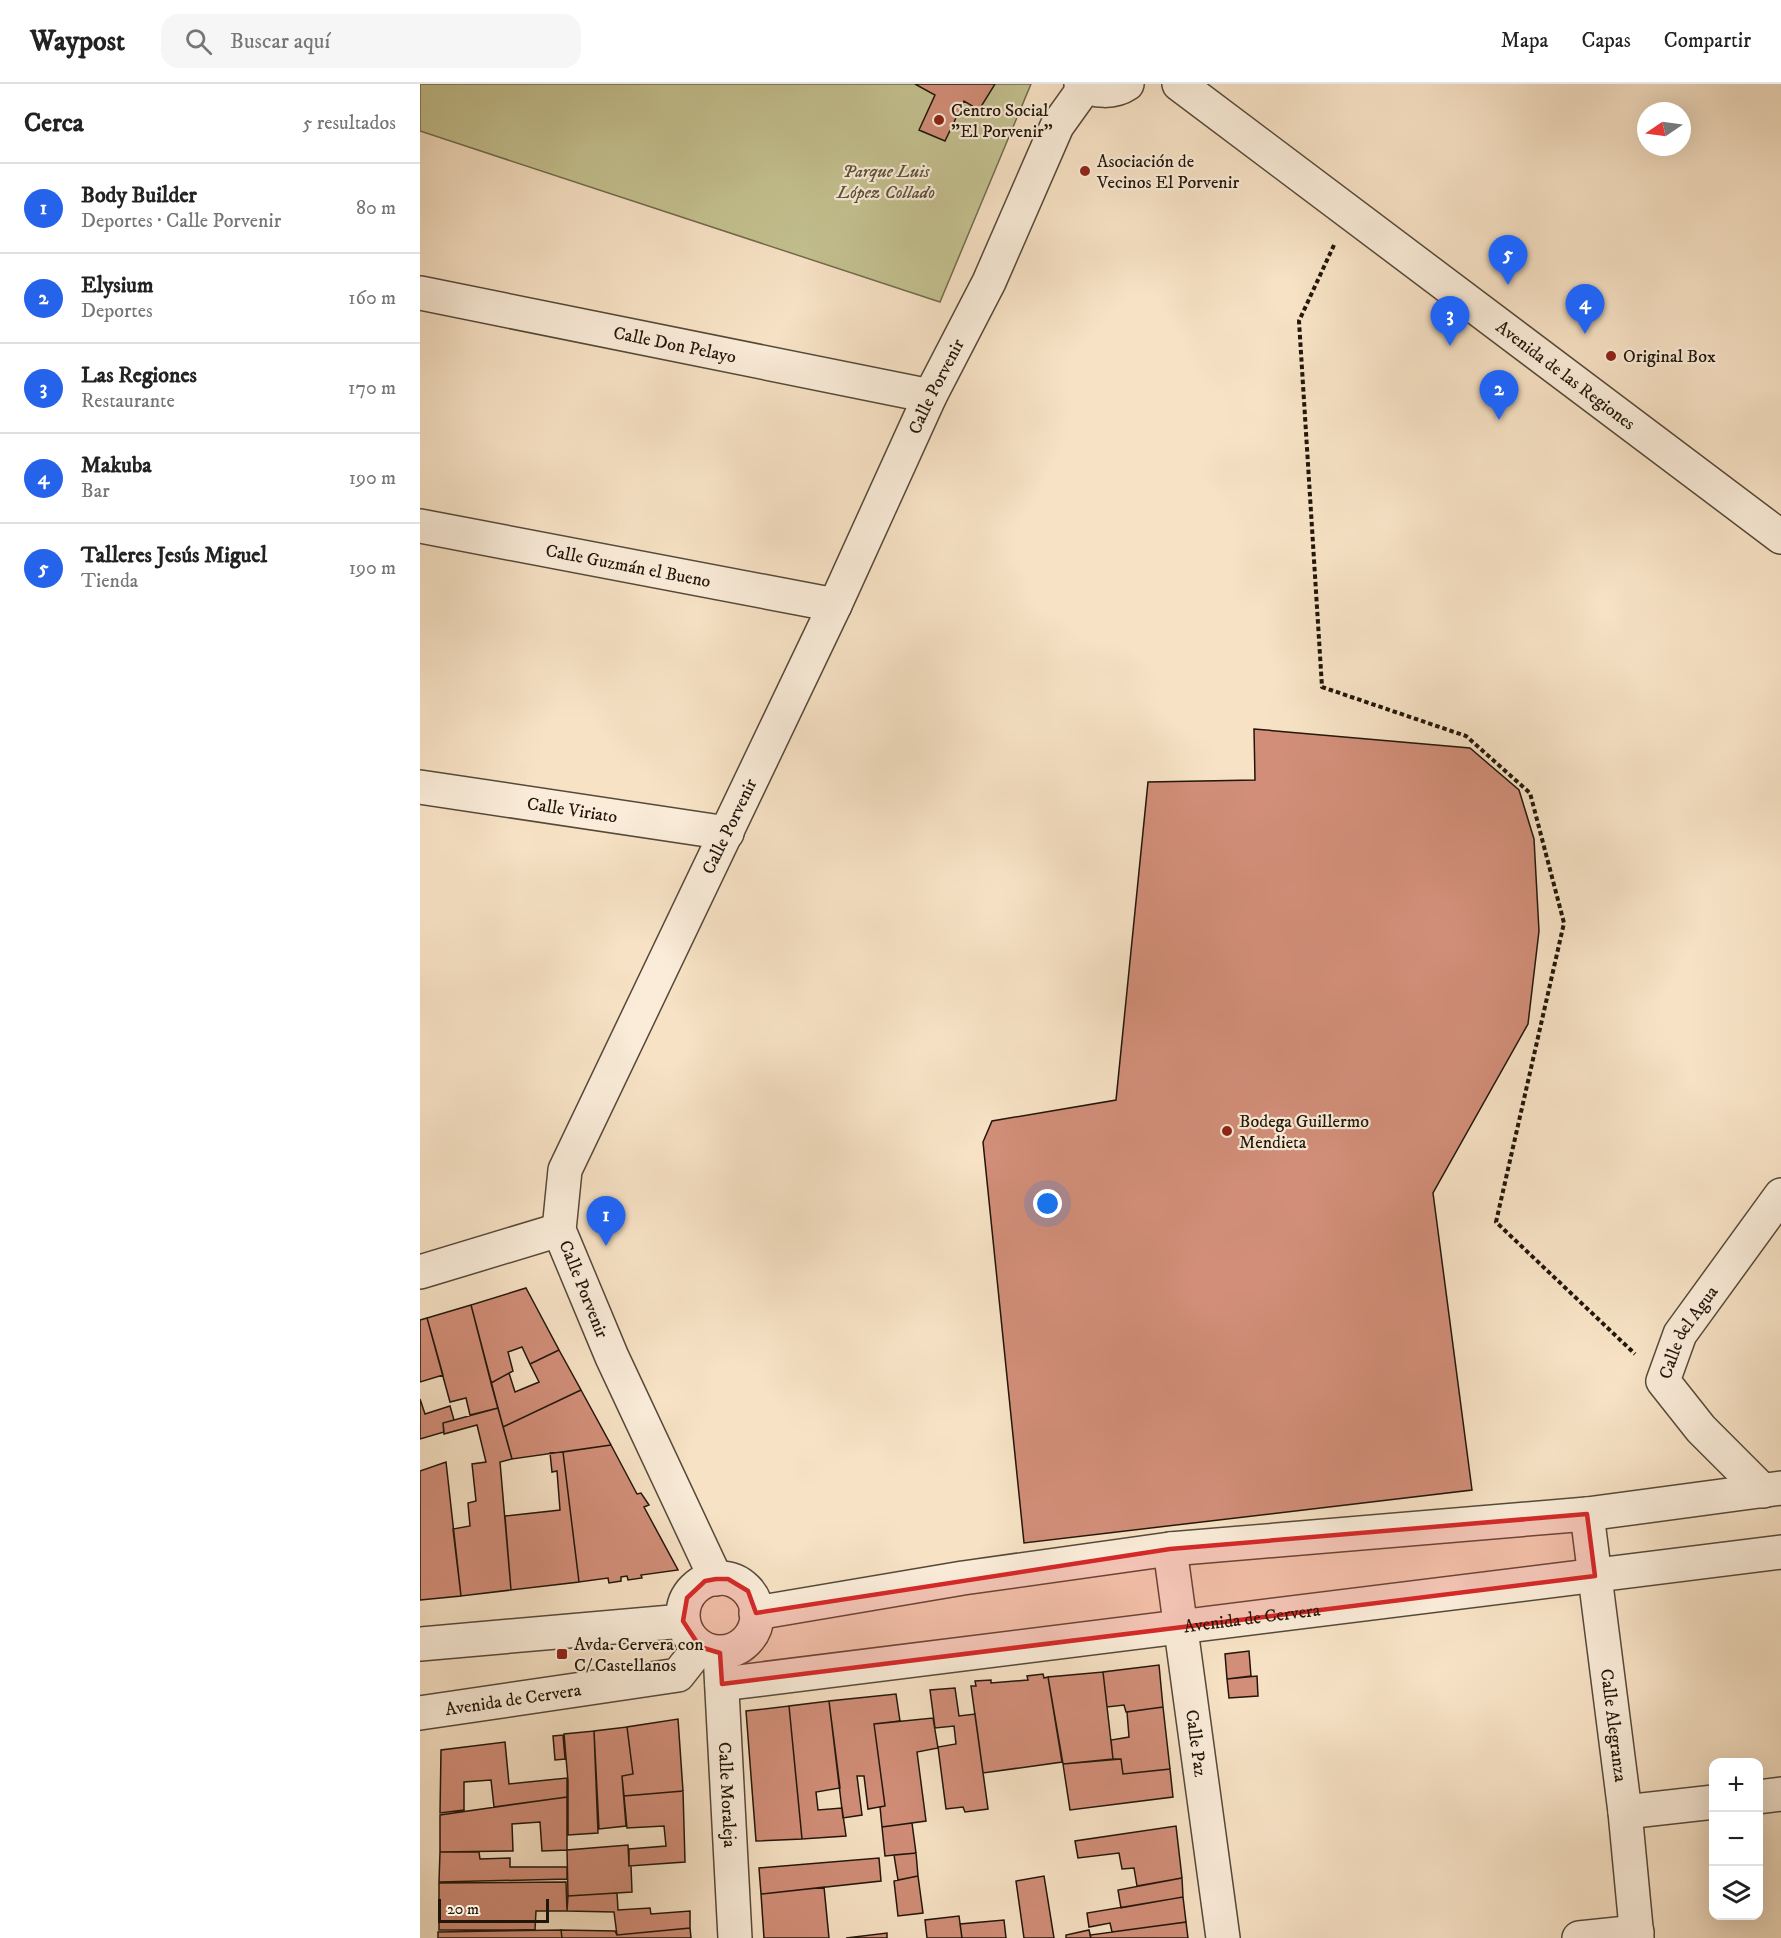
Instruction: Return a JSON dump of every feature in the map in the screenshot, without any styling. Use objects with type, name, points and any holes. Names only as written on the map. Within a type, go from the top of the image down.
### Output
[{"type":"street","points":[[1083,85],[1107,91],[1127,84]]},
{"type":"street","name":"Avenida de las Regiones","points":[[1179,84],[1781,537]]},
{"type":"street","name":"Calle Porvenir","points":[[716,1579],[612,1357],[559,1230],[566,1170],[835,605],[930,396],[989,282],[1057,126],[1083,85]]},
{"type":"street","name":"Calle Don Pelayo","points":[[420,293],[930,396]]},
{"type":"street","name":"Calle Guzmán el Bueno","points":[[420,525],[835,605]]},
{"type":"street","name":"Calle Viriato","points":[[420,787],[727,833]]},
{"type":"street","name":"Calle del Agua","points":[[1772,1489],[1701,1429],[1663,1381],[1680,1334],[1781,1195]]},
{"type":"street","points":[[420,1272],[559,1230]]},
{"type":"street","points":[[756,1613],[963,1578],[1170,1549],[1587,1514],[1772,1489]]},
{"type":"street","name":"Calle Alegranza","points":[[1587,1514],[1625,1812],[1637,1935]]},
{"type":"street","name":"Calle Paz","points":[[1170,1549],[1223,1938]]},
{"type":"street","name":"Avenida de Cervera","points":[[420,1644],[706,1651],[1180,1626],[1781,1552]]},
{"type":"street","points":[[728,1579],[748,1591],[754,1601],[756,1613],[755,1625],[746,1640],[732,1650],[706,1651],[683,1609],[687,1598],[705,1581],[728,1579]]},
{"type":"street","name":"Avenida de Cervera","points":[[420,1713],[678,1675],[706,1651]]},
{"type":"street","name":"Calle Moraleja","points":[[706,1651],[735,1938]]},
{"type":"street","points":[[1763,1796],[1781,1794]]},
{"type":"street","points":[[1625,1812],[1709,1802]]},
{"type":"street","points":[[1578,1938],[1637,1935]]},
{"type":"path","points":[[1338,236],[1299,321],[1322,687],[1466,736],[1530,793],[1564,923],[1496,1222],[1663,1381]]},
{"type":"highlighted area","points":[[1587,1514],[1595,1576],[722,1684],[720,1653],[700,1647],[683,1621],[687,1598],[705,1581],[716,1579],[728,1579],[748,1591],[756,1613],[1170,1549]]},
{"type":"green space","name":"Parque Luis López Collado","points":[[420,84],[1031,84],[940,302],[420,131]]},
{"type":"building","name":"Centro Social \"El Porvenir\"","points":[[915,84],[995,84],[979,110],[964,101],[945,141],[919,130],[935,95]]},
{"type":"building","name":"Bodega Guillermo Mendieta","points":[[1254,729],[1470,748],[1519,790],[1534,839],[1539,931],[1528,1024],[1433,1193],[1472,1490],[1024,1543],[983,1142],[992,1121],[1116,1100],[1148,782],[1255,780]]},
{"type":"building","points":[[526,1288],[559,1350],[530,1364],[522,1347],[508,1352],[513,1371],[491,1383],[471,1305]]},
{"type":"building","points":[[471,1305],[498,1408],[470,1415],[466,1398],[450,1402],[427,1318]]},
{"type":"building","points":[[427,1318],[443,1375],[420,1382],[420,1320]]},
{"type":"building","points":[[559,1350],[581,1390],[503,1427],[491,1383],[509,1373],[515,1392],[539,1382],[530,1364]]},
{"type":"building","points":[[581,1390],[611,1445],[512,1459],[503,1427]]},
{"type":"building","points":[[420,1399],[425,1414],[450,1406],[454,1420],[443,1423],[444,1432],[420,1439]]},
{"type":"building","points":[[498,1408],[512,1459],[500,1462],[511,1590],[461,1596],[453,1529],[470,1526],[468,1503],[476,1501],[472,1464],[486,1462],[477,1425],[444,1434],[443,1423]]},
{"type":"building","points":[[611,1445],[637,1494],[641,1493],[649,1505],[644,1507],[678,1570],[641,1575],[642,1578],[628,1580],[627,1576],[621,1577],[621,1581],[609,1583],[608,1578],[579,1582],[563,1452]]},
{"type":"building","points":[[563,1452],[579,1582],[511,1590],[505,1516],[560,1510],[557,1471],[552,1472],[550,1453]]},
{"type":"building","points":[[446,1462],[461,1596],[420,1600],[420,1471]]},
{"type":"building","points":[[1249,1651],[1251,1676],[1227,1679],[1225,1654]]},
{"type":"building","points":[[1159,1665],[1163,1707],[1126,1712],[1124,1705],[1107,1707],[1103,1672]]},
{"type":"building","points":[[1103,1672],[1113,1759],[1063,1764],[1048,1677]]},
{"type":"building","points":[[1043,1674],[1044,1678],[1048,1677],[1062,1762],[983,1773],[971,1686],[976,1686],[975,1681],[991,1680],[991,1683],[1028,1680],[1027,1676]]},
{"type":"building","points":[[1257,1676],[1258,1696],[1229,1698],[1227,1679]]},
{"type":"building","points":[[955,1688],[959,1716],[975,1714],[988,1809],[965,1812],[963,1807],[946,1809],[938,1747],[956,1744],[954,1726],[935,1728],[930,1690]]},
{"type":"building","points":[[896,1694],[900,1721],[874,1724],[885,1806],[868,1809],[864,1776],[857,1776],[862,1815],[843,1818],[829,1701]]},
{"type":"building","points":[[829,1701],[840,1788],[816,1792],[818,1810],[842,1808],[846,1836],[802,1839],[789,1706]]},
{"type":"building","points":[[789,1706],[802,1839],[756,1841],[746,1711]]},
{"type":"building","points":[[1163,1707],[1170,1769],[1123,1774],[1121,1759],[1113,1759],[1111,1740],[1129,1737],[1127,1712]]},
{"type":"building","points":[[933,1718],[938,1748],[917,1752],[926,1821],[882,1827],[880,1807],[885,1806],[874,1724]]},
{"type":"building","points":[[678,1719],[683,1791],[624,1796],[622,1776],[633,1774],[627,1727]]},
{"type":"building","points":[[627,1727],[633,1774],[622,1776],[626,1826],[599,1829],[594,1731]]},
{"type":"building","points":[[594,1731],[598,1833],[568,1835],[568,1781],[564,1734]]},
{"type":"building","points":[[563,1735],[565,1759],[555,1760],[553,1736]]},
{"type":"building","points":[[505,1742],[509,1784],[567,1778],[567,1797],[494,1807],[491,1780],[464,1782],[464,1810],[440,1813],[441,1750]]},
{"type":"building","points":[[1121,1759],[1123,1774],[1170,1769],[1173,1797],[1070,1810],[1063,1764]]},
{"type":"building","points":[[683,1791],[685,1862],[629,1866],[629,1849],[666,1846],[664,1826],[627,1828],[624,1796]]},
{"type":"building","points":[[567,1797],[567,1850],[542,1851],[540,1822],[512,1824],[513,1851],[440,1852],[440,1815]]},
{"type":"building","points":[[912,1823],[916,1853],[885,1856],[882,1827]]},
{"type":"building","points":[[1176,1826],[1182,1878],[1137,1886],[1134,1868],[1122,1869],[1119,1853],[1078,1858],[1075,1841]]},
{"type":"building","points":[[628,1845],[632,1892],[568,1896],[567,1850]]},
{"type":"building","points":[[440,1852],[479,1852],[480,1859],[510,1858],[510,1867],[567,1867],[567,1879],[439,1882]]},
{"type":"building","points":[[916,1853],[918,1876],[898,1880],[894,1855]]},
{"type":"building","points":[[879,1858],[881,1881],[761,1894],[759,1868]]},
{"type":"building","points":[[918,1876],[923,1913],[898,1916],[894,1881]]},
{"type":"building","points":[[1044,1876],[1054,1938],[1024,1938],[1016,1881]]},
{"type":"building","points":[[1182,1878],[1183,1897],[1121,1908],[1118,1890]]},
{"type":"building","points":[[566,1882],[567,1911],[536,1911],[535,1930],[439,1930],[439,1883]]},
{"type":"building","points":[[824,1887],[829,1938],[764,1938],[761,1894]]},
{"type":"building","points":[[617,1893],[618,1910],[650,1908],[651,1914],[690,1911],[690,1928],[617,1935],[614,1912],[567,1911],[568,1896]]},
{"type":"building","points":[[1183,1897],[1186,1922],[1112,1932],[1110,1923],[1089,1927],[1087,1913]]},
{"type":"building","points":[[959,1916],[962,1938],[927,1938],[925,1920]]},
{"type":"building","points":[[1004,1920],[1006,1938],[962,1938],[960,1924]]},
{"type":"building","points":[[1186,1922],[1188,1938],[1091,1938],[1090,1935]]},
{"type":"building","points":[[690,1928],[691,1938],[562,1938],[561,1930],[615,1931],[617,1935]]},
{"type":"building","points":[[561,1930],[562,1938],[438,1938],[438,1932]]},
{"type":"building","points":[[1089,1930],[1091,1938],[1066,1938],[1066,1935]]},
{"type":"building","points":[[887,1933],[887,1938],[846,1938]]},
{"type":"place","name":"Centro Social \"El Porvenir\"","points":[[939,120]]},
{"type":"place","name":"Asociación de Vecinos El Porvenir","points":[[1085,171]]},
{"type":"place","name":"Talleres Jesús Miguel","points":[[1508,285]]},
{"type":"place","name":"Makuba","points":[[1585,334]]},
{"type":"place","name":"Las Regiones","points":[[1450,346]]},
{"type":"place","name":"Original Box","points":[[1611,356]]},
{"type":"place","name":"Elysium","points":[[1499,420]]},
{"type":"place","name":"Bodega Guillermo Mendieta","points":[[1227,1131]]},
{"type":"place","name":"Body Builder","points":[[606,1246]]},
{"type":"place","name":"Avda. Cervera con C/ Castellanos","points":[[562,1654]]}]
